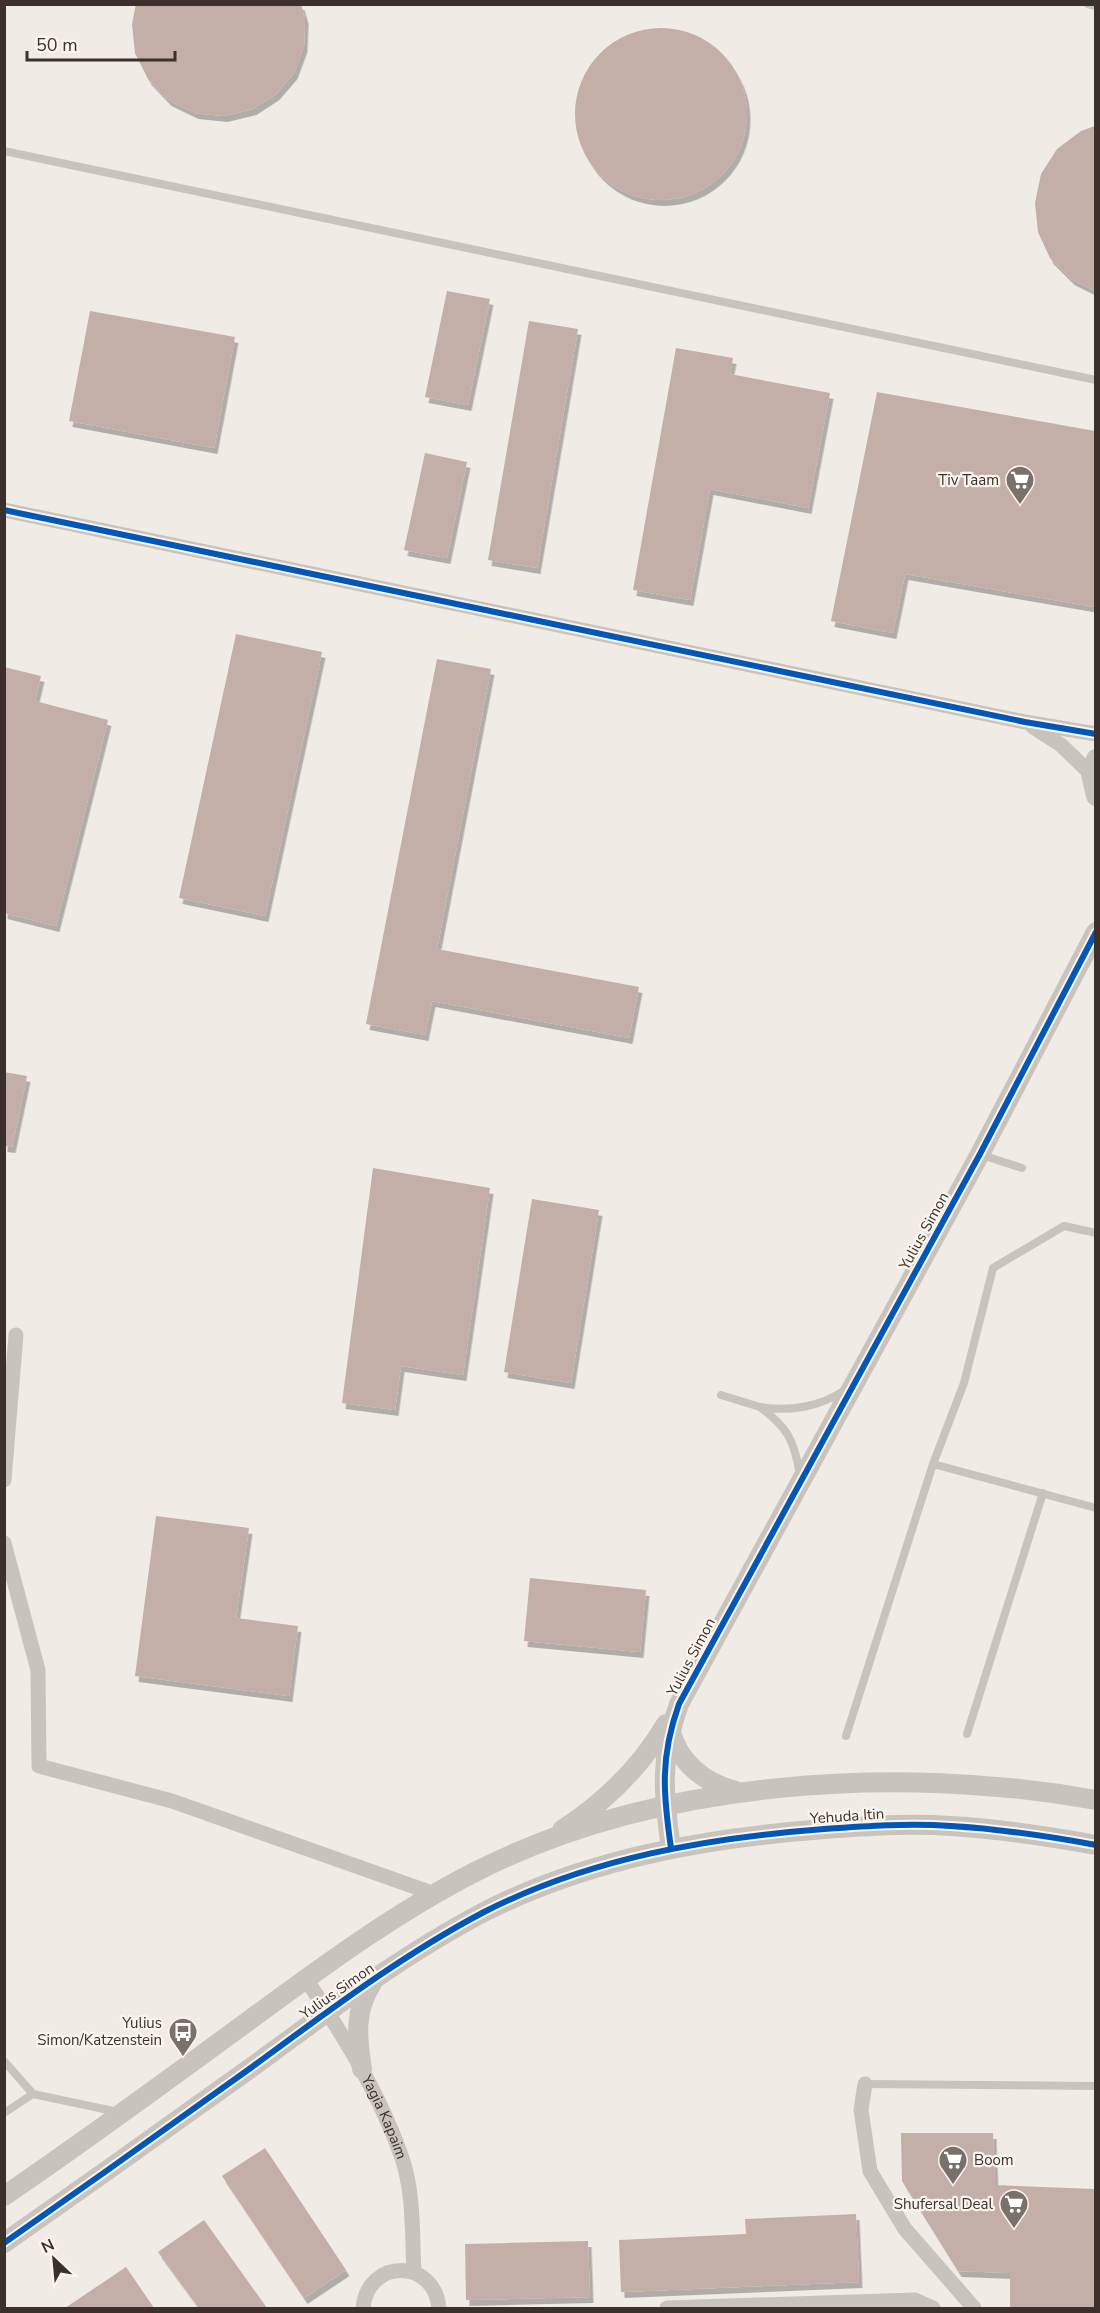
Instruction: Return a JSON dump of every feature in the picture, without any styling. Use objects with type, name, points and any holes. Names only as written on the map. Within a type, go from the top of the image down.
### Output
[{"type":"street","points":[[4,510],[1025,722],[1095,734]]},
{"type":"street","points":[[1025,722],[1093,767],[1095,795]]},
{"type":"street","name":"Yulius Simon","points":[[4,2243],[327,2012],[450,1931],[524,1894],[585,1872],[671,1848],[664,1804],[664,1760],[670,1729],[679,1704],[980,1154],[1095,932]]},
{"type":"street","points":[[4,1480],[16,1335]]},
{"type":"street","points":[[4,1543],[38,1670],[39,1766],[172,1801],[435,1894]]},
{"type":"street","points":[[541,1844],[602,1802],[629,1776],[655,1744],[679,1704]]},
{"type":"street","points":[[670,1729],[679,1750],[705,1780],[737,1791],[760,1791]]},
{"type":"street","name":"Yehuda Itin","points":[[664,1804],[760,1791],[883,1782],[960,1783],[1044,1791],[1095,1800]]},
{"type":"street","name":"Yulius Simon","points":[[4,2196],[306,1979],[435,1894],[475,1872],[541,1844],[664,1804]]},
{"type":"street","name":"Yehuda Itin","points":[[671,1848],[765,1834],[878,1825],[949,1826],[994,1830],[1095,1845]]},
{"type":"street","name":"Yagia Kapaim","points":[[306,1979],[362,2069],[402,2159],[411,2205],[414,2272]]},
{"type":"street","points":[[362,2069],[358,2019],[363,1996],[373,1980]]},
{"type":"street","points":[[865,2084],[861,2110],[870,2171],[905,2229],[974,2308]]},
{"type":"street","points":[[4,2183],[43,2170]]},
{"type":"street","points":[[363,2308],[369,2287],[378,2278],[395,2271],[414,2272],[434,2287],[439,2308]]},
{"type":"street","points":[[667,2308],[915,2300],[933,2308]]},
{"type":"lane","points":[[1088,4],[1095,6]]},
{"type":"lane","points":[[4,151],[1095,380]]},
{"type":"lane","points":[[980,1154],[1022,1168]]},
{"type":"lane","points":[[846,1736],[933,1464],[964,1383],[993,1268],[1064,1226],[1095,1233]]},
{"type":"lane","points":[[721,1395],[760,1407],[791,1409],[816,1404],[831,1398],[855,1381]]},
{"type":"lane","points":[[760,1407],[782,1425],[792,1445],[801,1479]]},
{"type":"lane","points":[[933,1464],[1095,1508]]},
{"type":"lane","points":[[967,1734],[1043,1494]]},
{"type":"lane","points":[[4,2061],[33,2094],[122,2113]]},
{"type":"lane","points":[[865,2084],[1095,2086]]},
{"type":"lane","points":[[4,2113],[33,2094]]},
{"type":"building","points":[[136,4],[301,4],[305,18],[304,46],[294,73],[276,94],[253,109],[224,116],[195,113],[168,100],[148,79],[135,53],[132,24]]},
{"type":"building","points":[[661,28],[678,29],[694,34],[709,42],[722,53],[733,66],[741,81],[746,97],[746,131],[741,147],[733,162],[722,175],[709,186],[694,194],[678,199],[661,200],[644,199],[628,194],[613,186],[600,175],[589,162],[581,147],[576,131],[575,114],[576,97],[581,81],[589,66],[600,53],[613,42],[628,34],[644,29]]},
{"type":"building","points":[[1095,126],[1095,291],[1071,279],[1050,258],[1038,232],[1035,203],[1041,174],[1057,149],[1081,131]]},
{"type":"building","points":[[447,291],[490,299],[468,405],[425,397]]},
{"type":"building","points":[[90,311],[235,337],[214,448],[69,421]]},
{"type":"building","points":[[529,321],[578,329],[537,568],[488,560]]},
{"type":"building","points":[[676,348],[733,358],[730,374],[830,393],[808,508],[710,489],[690,600],[633,590]]},
{"type":"building","points":[[877,392],[1095,431],[1095,607],[905,574],[893,633],[831,621]]},
{"type":"building","points":[[425,453],[467,462],[447,558],[404,550]]},
{"type":"building","points":[[236,634],[322,652],[265,916],[179,898]]},
{"type":"building","points":[[437,659],[491,669],[437,949],[639,987],[629,1038],[432,1001],[425,1035],[366,1024]]},
{"type":"building","points":[[4,667],[41,676],[35,701],[108,720],[56,926],[4,913]]},
{"type":"building","points":[[4,1072],[27,1076],[12,1147],[4,1146]]},
{"type":"building","points":[[373,1168],[490,1188],[463,1375],[401,1366],[395,1410],[342,1403]]},
{"type":"building","points":[[532,1199],[599,1210],[571,1383],[504,1372]]},
{"type":"building","points":[[156,1516],[249,1528],[236,1618],[298,1626],[289,1696],[135,1676]]},
{"type":"building","points":[[530,1578],[646,1590],[640,1652],[524,1641]]},
{"type":"building","name":"Shufersal Deal","points":[[901,2133],[993,2133],[995,2185],[1095,2189],[1095,2308],[1010,2308],[1010,2273],[958,2271],[902,2181]]},
{"type":"building","points":[[265,2148],[346,2270],[304,2298],[222,2176]]},
{"type":"building","points":[[856,2214],[859,2282],[621,2292],[619,2240],[746,2234],[745,2219]]},
{"type":"building","points":[[204,2220],[267,2308],[199,2308],[158,2252]]},
{"type":"building","points":[[588,2241],[590,2297],[466,2300],[465,2244]]},
{"type":"building","points":[[126,2267],[154,2308],[65,2308]]},
{"type":"cycle path","points":[[4,510],[1025,722],[1096,734]]},
{"type":"cycle path","points":[[671,1848],[666,1810],[665,1775],[669,1741],[679,1704],[980,1154],[1096,932]]},
{"type":"cycle path","points":[[4,2243],[394,1965],[484,1912],[524,1893],[565,1878],[607,1864],[693,1845],[780,1833],[888,1825],[969,1827],[1096,1845]]},
{"type":"place","name":"Tiv Taam","points":[[1020,506]]},
{"type":"place","name":"Yulius Simon/Katzenstein","points":[[183,2058]]},
{"type":"place","name":"Boom","points":[[953,2186]]},
{"type":"place","name":"Shufersal Deal","points":[[1014,2230]]}]
